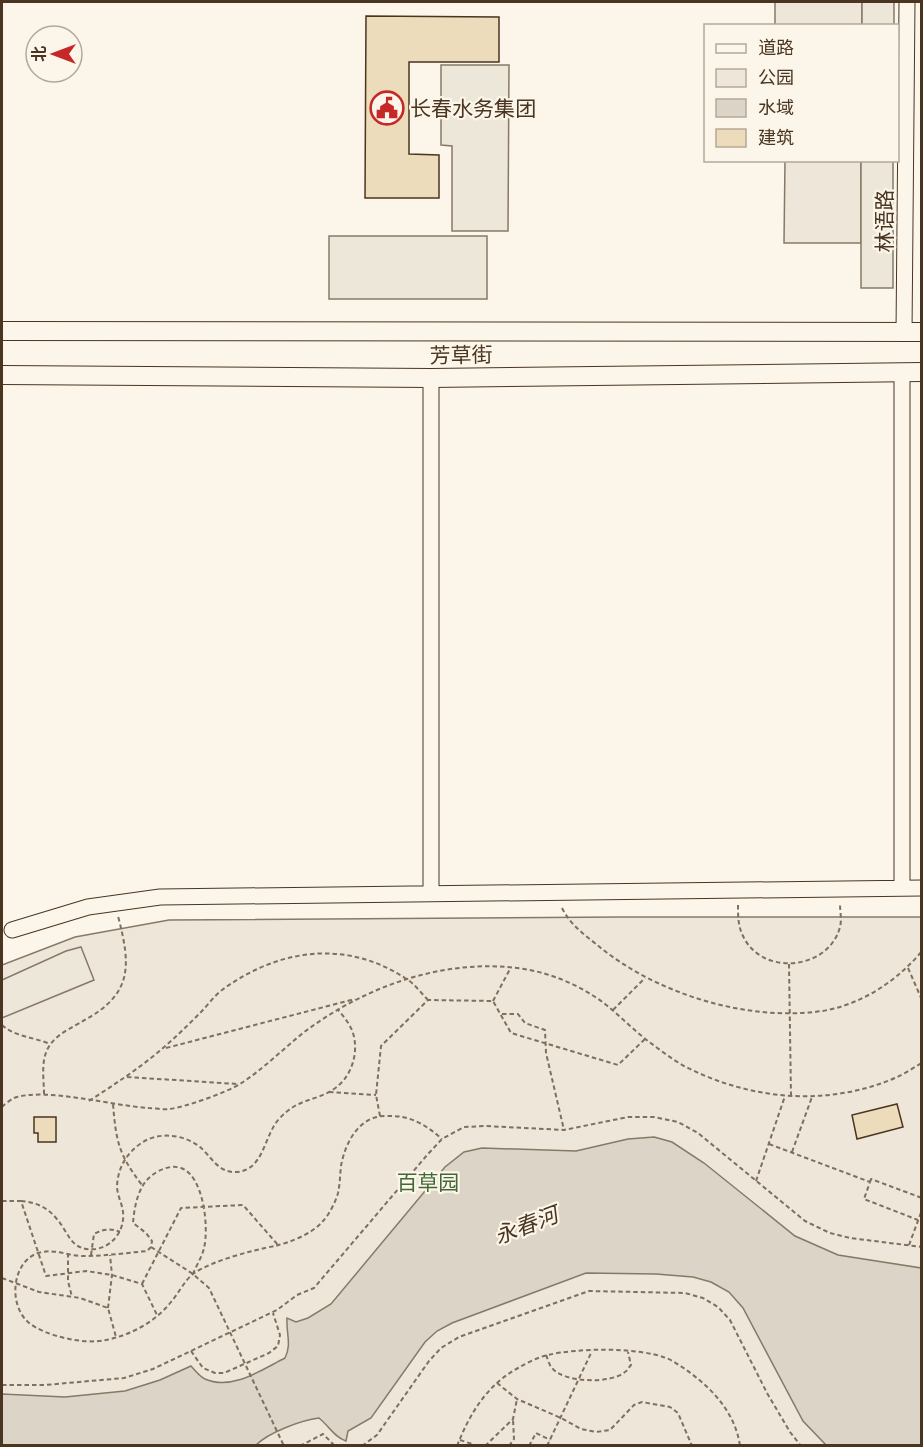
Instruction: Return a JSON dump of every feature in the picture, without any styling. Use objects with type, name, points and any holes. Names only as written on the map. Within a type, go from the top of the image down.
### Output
[{"type":"main road","name":"芳草街","points":[[2,330],[913,332]]},
{"type":"main road","name":"芳草街","points":[[2,375],[431,378],[921,372]]},
{"type":"street","name":"林语路","points":[[907,2],[913,332]]},
{"type":"street","points":[[902,372],[902,888]]},
{"type":"street","points":[[431,378],[431,893]]},
{"type":"street","points":[[12,930],[88,907],[160,897],[921,888]]},
{"type":"path","points":[[738,890],[738,923],[744,938],[766,959],[789,964],[808,962],[824,953],[835,940],[841,926],[840,889]]},
{"type":"path","points":[[553,892],[569,921],[611,957],[645,977],[687,995],[731,1008],[791,1012],[823,1011],[882,988],[908,968],[921,951]]},
{"type":"path","points":[[44,1094],[44,1062],[50,1044],[68,1030],[101,1011],[116,997],[124,979],[126,957],[115,903]]},
{"type":"path","points":[[89,1101],[127,1077],[163,1048],[220,992],[252,970],[286,957],[319,953],[352,956],[378,963],[407,979],[428,1000],[493,1001]]},
{"type":"path","points":[[789,964],[791,1096]]},
{"type":"path","points":[[2,1107],[13,1098],[44,1094],[168,1109],[207,1098],[239,1084],[305,1032],[338,1010],[390,983],[433,972],[484,965],[526,969],[569,982],[613,1010],[645,1039],[684,1066],[721,1081],[754,1090],[785,1096],[812,1097],[877,1084],[895,1078],[921,1063]]},
{"type":"path","points":[[493,1001],[510,968]]},
{"type":"path","points":[[908,968],[921,1000]]},
{"type":"path","points":[[613,1010],[645,977]]},
{"type":"path","points":[[163,1048],[361,998]]},
{"type":"path","points":[[380,1116],[376,1095],[381,1046],[428,1000]]},
{"type":"path","points":[[493,1001],[511,1034],[618,1065],[645,1039]]},
{"type":"path","points":[[2,1201],[32,1202],[49,1210],[58,1220],[64,1233],[74,1243],[83,1248],[95,1249],[105,1247],[120,1232],[123,1210],[117,1187],[119,1172],[128,1156],[142,1142],[156,1137],[186,1138],[201,1147],[212,1162],[225,1169],[234,1172],[246,1170],[261,1155],[275,1123],[285,1112],[299,1102],[329,1092],[342,1083],[350,1071],[356,1044],[353,1031],[338,1010]]},
{"type":"path","points":[[502,1014],[518,1014],[525,1023],[545,1030],[564,1130]]},
{"type":"path","points":[[2,1025],[9,1032],[50,1044]]},
{"type":"path","points":[[127,1077],[239,1084]]},
{"type":"path","points":[[329,1092],[376,1095]]},
{"type":"path","points":[[756,1181],[785,1096]]},
{"type":"path","points":[[792,1152],[812,1097]]},
{"type":"path","points":[[112,1104],[120,1151],[127,1166],[142,1185]]},
{"type":"path","points":[[193,1274],[225,1260],[300,1237],[323,1221],[338,1195],[342,1163],[351,1136],[363,1123],[380,1116],[399,1115],[417,1120],[442,1139]]},
{"type":"path","points":[[2,1385],[45,1385],[124,1378],[153,1369],[273,1312],[314,1288],[442,1139],[464,1127],[564,1130],[628,1117],[654,1117],[678,1122],[698,1133],[805,1221],[830,1233],[850,1238],[921,1247]]},
{"type":"path","points":[[769,1144],[870,1182]]},
{"type":"path","points":[[170,1167],[181,1168],[190,1175],[200,1190],[206,1221],[204,1248],[193,1274],[152,1322],[104,1341],[75,1340],[47,1333],[28,1322],[17,1306],[16,1284],[19,1269],[26,1259],[38,1253],[50,1251],[82,1256],[147,1251],[152,1247],[152,1241],[146,1233],[133,1223],[142,1185],[159,1170],[170,1167]]},
{"type":"path","points":[[918,1220],[864,1199],[871,1179],[921,1198]]},
{"type":"path","points":[[21,1201],[46,1276],[86,1271],[112,1275],[142,1284],[158,1316]]},
{"type":"path","points":[[142,1284],[181,1208],[243,1205],[279,1245]]},
{"type":"path","points":[[909,1245],[921,1210]]},
{"type":"path","points":[[92,1255],[93,1234],[101,1230],[112,1229],[120,1232]]},
{"type":"path","points":[[152,1247],[193,1274],[209,1288],[284,1446]]},
{"type":"path","points":[[68,1253],[68,1273],[72,1297]]},
{"type":"path","points":[[110,1254],[112,1275],[108,1308],[116,1337]]},
{"type":"path","points":[[2,1278],[39,1292],[72,1297],[108,1308]]},
{"type":"path","points":[[362,1446],[377,1435],[441,1347],[459,1337],[589,1291],[685,1293],[703,1298],[718,1307],[730,1320],[772,1403],[801,1446]]},
{"type":"path","points":[[191,1351],[203,1368],[215,1373],[225,1373],[269,1353],[279,1346],[280,1335],[273,1312]]},
{"type":"path","points":[[547,1446],[592,1351]]},
{"type":"path","points":[[457,1446],[465,1424],[480,1400],[517,1368],[546,1355],[592,1351],[628,1352],[667,1358],[692,1374],[730,1413],[738,1431],[740,1446]]},
{"type":"path","points":[[546,1355],[552,1368],[559,1373],[579,1379],[595,1380],[614,1378],[625,1372],[631,1365],[628,1352]]},
{"type":"path","points":[[497,1383],[517,1399],[580,1429],[597,1432],[610,1430],[634,1405],[642,1402],[670,1407],[678,1413],[692,1446]]},
{"type":"path","points":[[509,1446],[514,1439],[513,1419],[517,1399]]},
{"type":"path","points":[[485,1446],[513,1419]]},
{"type":"path","points":[[529,1446],[536,1433],[550,1440]]},
{"type":"path","points":[[300,1446],[323,1434],[335,1446]]},
{"type":"path","points":[[459,1440],[478,1446]]},
{"type":"green space","points":[[775,2],[862,2],[862,24],[775,24]]},
{"type":"green space","points":[[785,162],[861,162],[861,243],[784,243]]},
{"type":"green space","name":"百草园","points":[[921,917],[921,1445],[2,1446],[2,965],[75,937],[169,920]]},
{"type":"shaded area","points":[[862,2],[894,2],[894,24],[862,24]]},
{"type":"shaded area","points":[[441,65],[509,65],[508,231],[452,231],[452,146],[441,145]]},
{"type":"shaded area","points":[[861,162],[893,162],[893,288],[861,288]]},
{"type":"shaded area","points":[[329,236],[487,236],[487,299],[329,299]]},
{"type":"shaded area","points":[[81,947],[94,980],[2,1018],[2,980],[66,951]]},
{"type":"water","name":"永春河","points":[[654,1137],[672,1142],[704,1163],[795,1236],[838,1255],[921,1268],[921,1445],[826,1445],[803,1421],[743,1308],[729,1292],[711,1282],[693,1277],[656,1274],[586,1273],[452,1323],[437,1331],[425,1342],[371,1418],[348,1431],[346,1441],[335,1434],[319,1418],[285,1428],[256,1445],[2,1445],[2,1394],[65,1397],[125,1391],[160,1380],[191,1366],[205,1379],[215,1382],[236,1381],[285,1358],[288,1343],[287,1318],[296,1322],[308,1318],[331,1304],[445,1167],[464,1152],[482,1148],[576,1151],[628,1139]]},
{"type":"building","name":"长春水务集团","points":[[366,16],[499,17],[499,62],[409,62],[409,154],[439,155],[439,198],[365,198]]},
{"type":"building","points":[[897,1104],[903,1127],[857,1139],[852,1115]]},
{"type":"building","points":[[34,1117],[56,1117],[56,1142],[38,1142],[38,1133],[34,1133]]},
{"type":"place","name":"长春水务集团","points":[[387,108]]}]
